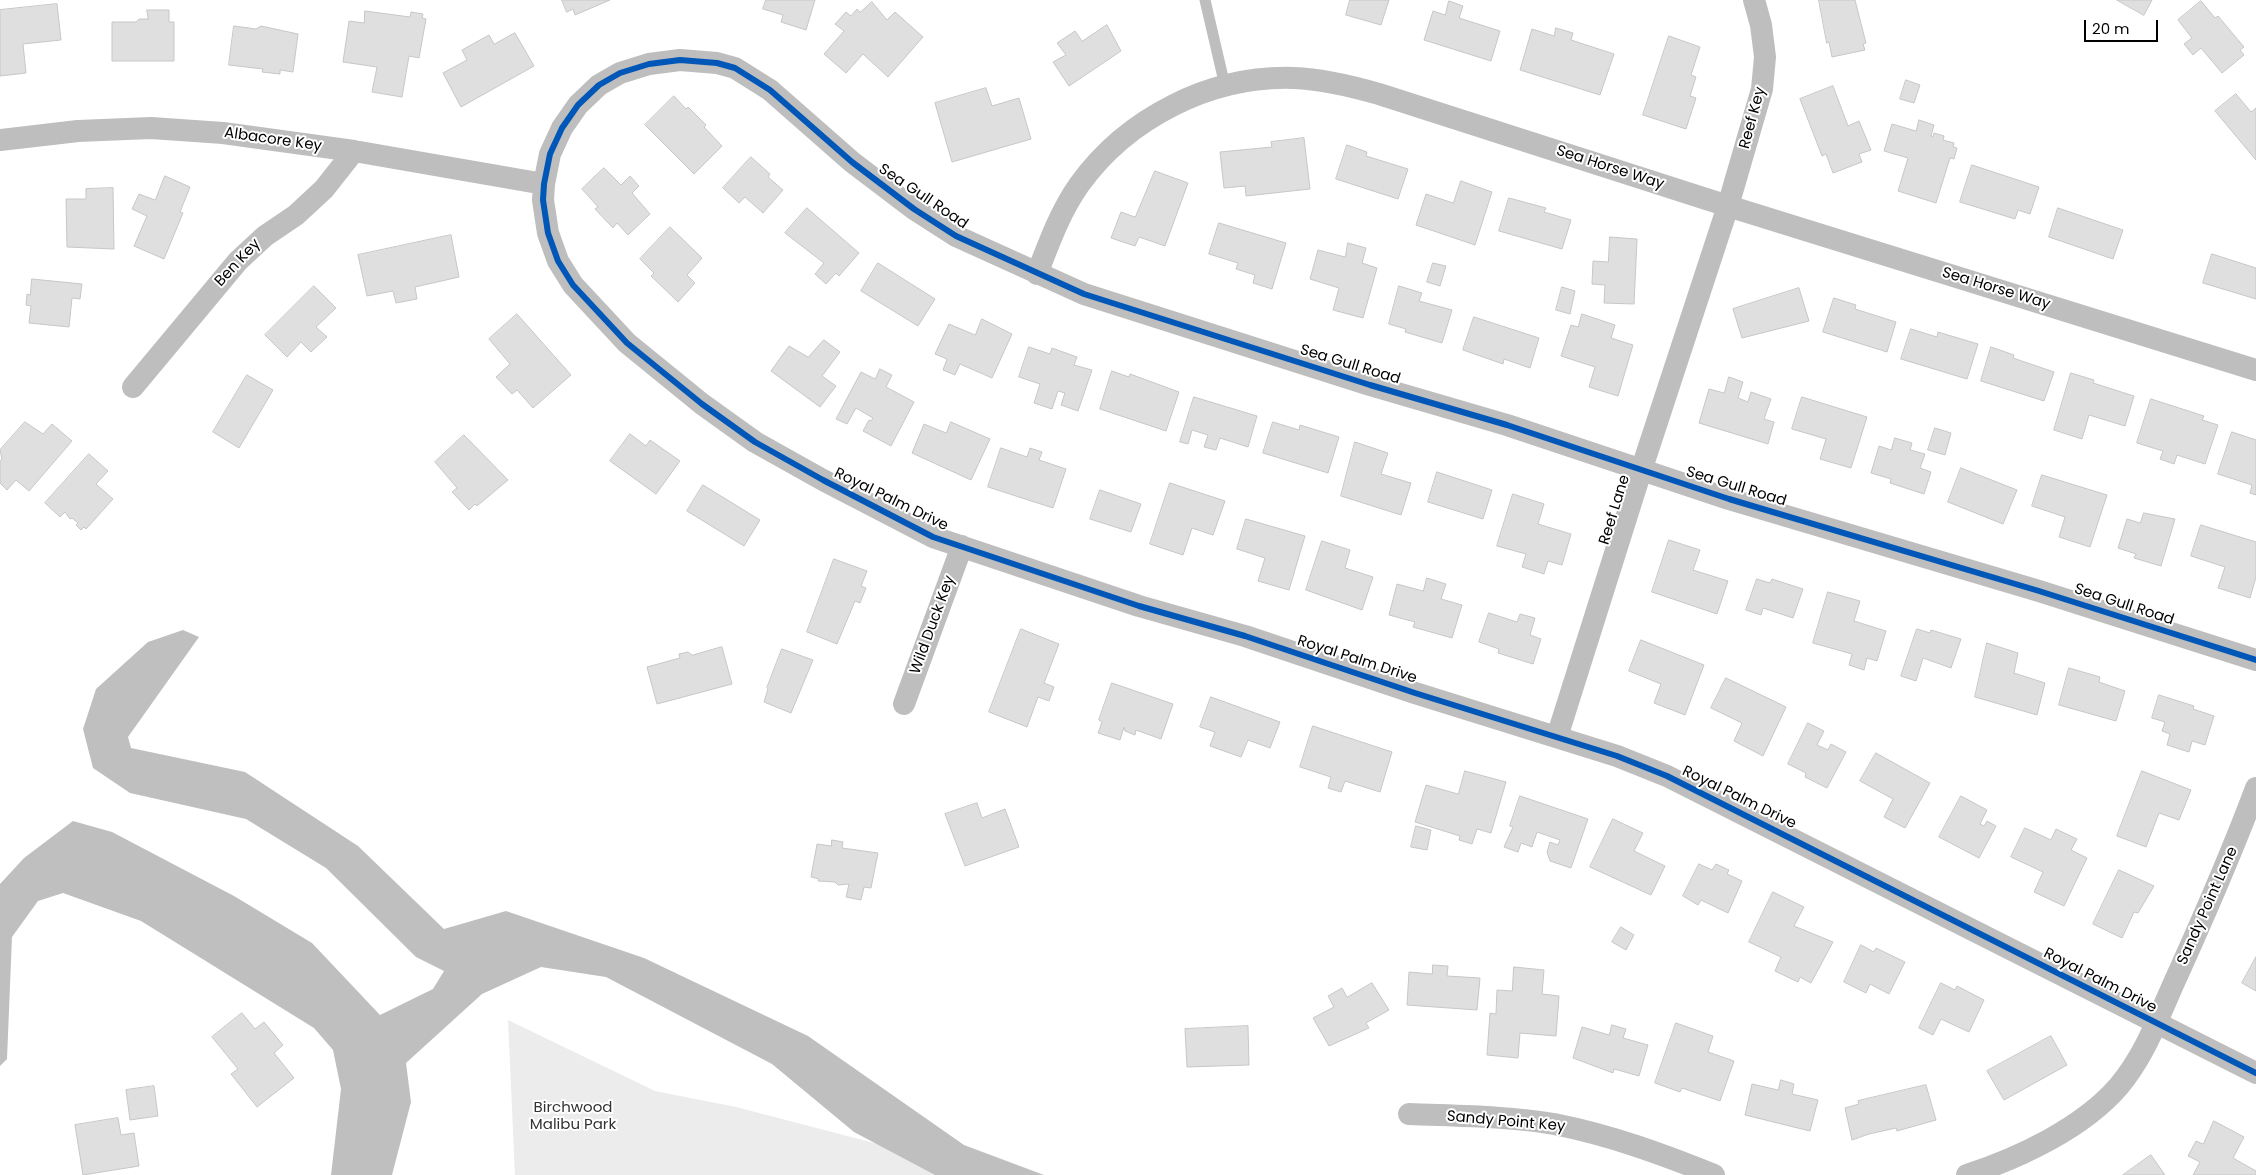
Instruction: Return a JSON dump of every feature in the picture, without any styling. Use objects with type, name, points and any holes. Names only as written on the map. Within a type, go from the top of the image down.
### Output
[{"type":"street","name":"Reef Key","points":[[1728,206],[1762,89],[1764,57],[1761,25],[1754,0]]},
{"type":"street","name":"Sea Gull Road","points":[[544,184],[550,154],[562,128],[578,105],[599,85],[620,73],[650,64],[680,60],[717,63],[735,68],[770,90],[852,162],[914,209],[956,236],[1084,294],[1370,384],[1508,425],[1641,471],[2039,591],[2256,660]]},
{"type":"street","name":"Sea Horse Way","points":[[1037,274],[1058,219],[1079,185],[1104,155],[1134,129],[1160,112],[1195,96],[1225,86],[1263,79],[1294,78],[1341,83],[1728,206],[2256,370]]},
{"type":"street","name":"Albacore Key","points":[[0,140],[78,131],[151,128],[223,133],[354,151],[544,184]]},
{"type":"street","name":"Ben Key","points":[[133,387],[238,261],[265,236],[296,215],[324,189],[354,151]]},
{"type":"street","name":"Royal Palm Drive","points":[[544,184],[543,200],[548,234],[558,260],[573,285],[626,343],[702,404],[755,442],[822,480],[933,537],[1139,606],[1245,636],[1415,693],[1617,756],[1666,776],[2256,1073]]},
{"type":"street","name":"Reef Lane","points":[[1557,737],[1641,471],[1728,206]]},
{"type":"street","name":"Wild Duck Key","points":[[904,704],[962,546]]},
{"type":"street","name":"Sandy Point Lane","points":[[2156,1023],[2230,859],[2256,788]]},
{"type":"street","points":[[1967,1175],[2024,1152],[2070,1127],[2093,1110],[2119,1086],[2139,1057],[2156,1023]]},
{"type":"street","name":"Sandy Point Key","points":[[1410,1114],[1497,1118],[1553,1124],[1609,1136],[1714,1175]]},
{"type":"lane","points":[[1205,0],[1225,86]]},
{"type":"green space","name":"Birchwood Malibu Park","points":[[508,1020],[655,1091],[736,1107],[997,1175],[515,1175]]},
{"type":"shaded area","points":[[183,630],[199,637],[128,737],[131,748],[245,772],[358,846],[444,929],[506,911],[644,958],[808,1036],[964,1145],[1044,1175],[935,1175],[854,1132],[772,1064],[606,977],[541,967],[482,994],[406,1063],[411,1102],[392,1175],[331,1175],[341,1089],[333,1050],[314,1028],[141,921],[63,893],[38,901],[12,937],[7,1059],[0,1066],[0,884],[24,858],[73,821],[112,832],[234,896],[312,943],[380,1015],[433,989],[444,971],[416,957],[326,868],[246,819],[130,793],[93,768],[83,729],[96,689],[148,642]]},
{"type":"building","points":[[562,0],[610,0],[575,15],[573,9],[567,12]]},
{"type":"building","points":[[766,0],[815,0],[806,30],[781,22],[783,15],[763,9]]},
{"type":"building","points":[[1350,0],[1389,0],[1381,25],[1346,15]]},
{"type":"building","points":[[1819,0],[1855,0],[1866,43],[1863,44],[1865,50],[1832,57],[1829,42],[1827,43]]},
{"type":"building","points":[[2117,0],[2152,0],[2144,15]]},
{"type":"building","points":[[1449,1],[1463,6],[1459,18],[1500,31],[1491,61],[1424,40],[1433,11],[1445,15]]},
{"type":"building","points":[[2201,1],[2215,18],[2218,16],[2244,47],[2240,50],[2244,55],[2222,73],[2201,48],[2193,55],[2184,44],[2192,38],[2178,20]]},
{"type":"building","points":[[872,2],[887,20],[895,12],[923,37],[888,77],[863,54],[846,73],[824,54],[844,31],[835,24],[846,12],[851,16],[857,9],[860,12]]},
{"type":"building","points":[[57,4],[61,40],[23,44],[26,73],[0,76],[0,10]]},
{"type":"building","points":[[147,10],[169,10],[169,22],[174,22],[174,61],[112,61],[112,22],[136,22],[139,19],[148,19]]},
{"type":"building","points":[[365,11],[410,17],[411,12],[423,14],[422,18],[426,19],[419,58],[409,56],[402,97],[372,92],[377,67],[343,62],[349,21],[364,23]]},
{"type":"building","points":[[1107,25],[1121,51],[1069,86],[1053,62],[1066,55],[1057,43],[1075,31],[1082,41]]},
{"type":"building","points":[[234,26],[256,29],[261,26],[298,34],[293,72],[280,70],[280,74],[262,72],[263,69],[229,65]]},
{"type":"building","points":[[1556,28],[1573,33],[1571,40],[1614,54],[1600,95],[1520,70],[1532,29],[1554,36]]},
{"type":"building","points":[[515,33],[534,66],[461,107],[443,73],[467,60],[462,50],[489,35],[494,44]]},
{"type":"building","points":[[1669,36],[1700,47],[1691,75],[1696,77],[1690,96],[1696,98],[1686,129],[1643,115]]},
{"type":"building","points":[[1906,80],[1920,85],[1914,103],[1900,99]]},
{"type":"building","points":[[1833,86],[1848,126],[1859,121],[1871,150],[1859,154],[1862,162],[1833,173],[1826,154],[1822,156],[1800,99]]},
{"type":"building","points":[[986,88],[992,106],[1019,98],[1031,139],[952,162],[935,103]]},
{"type":"building","points":[[2236,94],[2251,112],[2256,108],[2256,160],[2215,111]]},
{"type":"building","points":[[674,96],[686,109],[688,107],[706,125],[704,127],[722,146],[694,174],[645,125]]},
{"type":"building","points":[[1919,120],[1934,125],[1931,136],[1933,137],[1934,133],[1944,136],[1943,140],[1954,143],[1953,147],[1957,148],[1954,159],[1950,158],[1936,203],[1898,191],[1908,158],[1884,151],[1892,124],[1916,131]]},
{"type":"building","points":[[1304,138],[1310,189],[1246,196],[1245,186],[1224,188],[1220,152],[1272,147],[1271,142]]},
{"type":"building","points":[[1347,145],[1367,152],[1366,156],[1408,169],[1398,199],[1336,179]]},
{"type":"building","points":[[751,157],[770,174],[768,177],[783,190],[763,213],[745,197],[739,203],[723,188]]},
{"type":"building","points":[[1972,165],[2039,187],[2030,214],[2018,210],[2015,219],[1960,202]]},
{"type":"building","points":[[604,168],[621,185],[630,176],[639,186],[632,193],[650,214],[628,235],[617,223],[613,228],[595,209],[598,207],[582,189]]},
{"type":"building","points":[[1155,171],[1188,183],[1165,246],[1139,237],[1135,246],[1111,238],[1121,212],[1135,217]]},
{"type":"building","points":[[165,176],[190,187],[180,212],[183,213],[164,259],[134,246],[147,216],[132,209],[139,194],[155,200]]},
{"type":"building","points":[[1461,181],[1492,192],[1475,245],[1416,225],[1426,194],[1453,203]]},
{"type":"building","points":[[113,188],[114,249],[67,247],[66,199],[86,199],[86,189]]},
{"type":"building","points":[[1509,198],[1546,208],[1544,212],[1571,220],[1562,249],[1499,231]]},
{"type":"building","points":[[807,208],[859,253],[839,276],[836,273],[826,284],[815,274],[824,263],[785,233]]},
{"type":"building","points":[[2058,208],[2123,230],[2113,259],[2049,237]]},
{"type":"building","points":[[1219,223],[1286,243],[1272,289],[1253,283],[1255,275],[1236,269],[1238,263],[1209,254]]},
{"type":"building","points":[[670,227],[702,258],[687,275],[695,283],[678,302],[651,276],[654,273],[640,259]]},
{"type":"building","points":[[451,235],[459,277],[415,287],[417,299],[396,303],[393,291],[367,296],[358,255]]},
{"type":"building","points":[[1610,237],[1637,239],[1634,304],[1604,303],[1605,285],[1592,284],[1593,261],[1608,262]]},
{"type":"building","points":[[1348,243],[1366,248],[1362,263],[1377,268],[1363,318],[1333,310],[1339,288],[1310,279],[1318,250],[1345,257]]},
{"type":"building","points":[[2212,254],[2256,268],[2256,299],[2203,283]]},
{"type":"building","points":[[878,263],[935,299],[918,326],[861,291]]},
{"type":"building","points":[[1433,263],[1446,266],[1440,286],[1427,282]]},
{"type":"building","points":[[32,279],[82,284],[80,299],[72,298],[69,327],[29,323],[31,306],[26,305],[27,294],[30,295]]},
{"type":"building","points":[[314,286],[336,308],[316,327],[327,337],[311,352],[301,342],[287,357],[265,335]]},
{"type":"building","points":[[1399,286],[1422,293],[1419,301],[1452,310],[1442,343],[1405,332],[1406,329],[1389,324]]},
{"type":"building","points":[[1562,287],[1575,291],[1570,314],[1556,310]]},
{"type":"building","points":[[1799,288],[1809,321],[1742,338],[1733,309]]},
{"type":"building","points":[[1834,298],[1856,305],[1855,309],[1896,322],[1887,352],[1823,332]]},
{"type":"building","points":[[517,314],[571,375],[533,408],[517,390],[512,394],[496,377],[510,364],[489,339]]},
{"type":"building","points":[[1582,314],[1615,325],[1611,338],[1633,345],[1618,396],[1589,387],[1595,367],[1561,356],[1571,325],[1578,327]]},
{"type":"building","points":[[1474,317],[1539,338],[1530,368],[1504,359],[1503,364],[1463,350]]},
{"type":"building","points":[[982,319],[1012,334],[992,378],[960,364],[955,375],[943,370],[947,359],[935,354],[949,324],[975,335]]},
{"type":"building","points":[[1911,329],[1937,337],[1938,332],[1978,344],[1967,379],[1901,359]]},
{"type":"building","points":[[824,340],[840,352],[822,376],[836,386],[820,407],[771,371],[789,346],[808,357]]},
{"type":"building","points":[[1029,347],[1050,354],[1052,348],[1077,357],[1074,365],[1092,370],[1078,411],[1061,405],[1065,393],[1058,391],[1052,409],[1034,403],[1040,384],[1019,377]]},
{"type":"building","points":[[1991,347],[2014,355],[2013,358],[2054,372],[2044,401],[1981,381]]},
{"type":"building","points":[[880,369],[892,375],[886,387],[914,402],[891,446],[863,431],[869,420],[871,421],[873,418],[856,408],[847,424],[836,419],[861,372],[875,379]]},
{"type":"building","points":[[1112,371],[1129,377],[1130,374],[1179,392],[1166,431],[1100,409]]},
{"type":"building","points":[[2071,373],[2094,380],[2093,383],[2134,396],[2125,426],[2089,415],[2082,439],[2054,430]]},
{"type":"building","points":[[247,375],[273,390],[239,448],[213,432]]},
{"type":"building","points":[[1729,377],[1743,382],[1738,398],[1748,402],[1751,392],[1771,399],[1764,419],[1774,422],[1768,444],[1699,423],[1709,389],[1724,393]]},
{"type":"building","points":[[1194,397],[1257,416],[1248,447],[1220,438],[1216,450],[1204,447],[1208,435],[1192,430],[1188,444],[1180,442]]},
{"type":"building","points":[[1802,397],[1867,417],[1851,468],[1820,459],[1826,439],[1792,429]]},
{"type":"building","points":[[2151,399],[2204,416],[2202,420],[2218,425],[2205,464],[2177,455],[2174,464],[2160,459],[2163,451],[2137,443]]},
{"type":"building","points":[[25,422],[43,434],[52,424],[72,441],[29,491],[16,480],[7,490],[0,483],[0,461],[2,459],[0,450]]},
{"type":"building","points":[[951,422],[990,439],[971,480],[912,453],[924,424],[946,433]]},
{"type":"building","points":[[1273,422],[1299,430],[1300,425],[1339,437],[1328,473],[1263,453]]},
{"type":"building","points":[[1935,428],[1951,433],[1945,455],[1928,450]]},
{"type":"building","points":[[2232,432],[2256,440],[2256,495],[2250,493],[2252,485],[2218,474]]},
{"type":"building","points":[[630,434],[646,446],[650,440],[680,461],[656,494],[610,461]]},
{"type":"building","points":[[464,435],[508,480],[477,506],[475,504],[469,510],[452,492],[457,488],[435,462]]},
{"type":"building","points":[[1895,438],[1912,443],[1910,450],[1925,454],[1920,468],[1931,472],[1924,494],[1890,483],[1891,479],[1871,473],[1879,446],[1891,450]]},
{"type":"building","points":[[1355,442],[1388,453],[1381,474],[1411,483],[1401,515],[1341,496]]},
{"type":"building","points":[[1001,448],[1027,457],[1030,448],[1042,452],[1039,460],[1066,469],[1053,508],[988,487]]},
{"type":"building","points":[[89,454],[108,471],[96,484],[113,499],[86,529],[84,527],[81,530],[76,525],[78,523],[72,518],[70,519],[65,512],[60,517],[45,503]]},
{"type":"building","points":[[1961,468],[2017,490],[2003,524],[1948,502]]},
{"type":"building","points":[[1437,472],[1492,490],[1483,519],[1428,502]]},
{"type":"building","points":[[2042,475],[2107,495],[2090,547],[2059,537],[2065,517],[2032,506]]},
{"type":"building","points":[[1170,483],[1225,501],[1213,535],[1192,528],[1183,555],[1150,544]]},
{"type":"building","points":[[703,485],[760,520],[744,546],[687,511]]},
{"type":"building","points":[[1100,490],[1141,504],[1131,532],[1090,519]]},
{"type":"building","points":[[1513,494],[1544,504],[1538,524],[1571,534],[1562,565],[1548,561],[1544,574],[1522,567],[1526,554],[1497,546]]},
{"type":"building","points":[[2144,513],[2175,519],[2161,566],[2134,558],[2136,554],[2118,548],[2127,519],[2140,523]]},
{"type":"building","points":[[1246,519],[1305,536],[1289,590],[1258,581],[1265,558],[1237,549]]},
{"type":"building","points":[[2201,525],[2256,542],[2256,577],[2250,598],[2218,588],[2225,567],[2191,556]]},
{"type":"building","points":[[1669,540],[1700,550],[1693,570],[1728,581],[1717,614],[1652,592]]},
{"type":"building","points":[[1322,541],[1350,550],[1345,568],[1373,577],[1362,610],[1306,590]]},
{"type":"building","points":[[834,559],[867,571],[861,586],[866,588],[860,603],[855,601],[837,644],[807,632]]},
{"type":"building","points":[[1427,578],[1446,584],[1441,599],[1462,605],[1452,638],[1413,627],[1415,622],[1389,615],[1397,584],[1423,591]]},
{"type":"building","points":[[1757,579],[1770,583],[1772,579],[1803,589],[1793,618],[1763,608],[1761,615],[1746,610]]},
{"type":"building","points":[[1828,592],[1860,601],[1854,621],[1886,631],[1877,661],[1867,658],[1864,670],[1849,665],[1852,654],[1813,643]]},
{"type":"building","points":[[1489,613],[1517,622],[1520,614],[1535,618],[1530,635],[1541,639],[1533,664],[1498,653],[1499,649],[1479,642]]},
{"type":"building","points":[[1021,629],[1059,644],[1044,683],[1054,687],[1049,701],[1038,697],[1027,727],[989,712]]},
{"type":"building","points":[[1917,629],[1930,633],[1931,630],[1961,639],[1951,668],[1923,658],[1916,681],[1901,676]]},
{"type":"building","points":[[1641,640],[1704,665],[1685,715],[1654,703],[1661,684],[1629,671]]},
{"type":"building","points":[[1987,643],[2018,653],[2014,673],[2045,683],[2037,715],[1975,697]]},
{"type":"building","points":[[722,647],[732,684],[657,704],[647,667],[680,658],[679,654],[688,652],[692,655]]},
{"type":"building","points":[[782,649],[813,660],[791,713],[764,702],[767,688]]},
{"type":"building","points":[[2069,668],[2100,677],[2099,682],[2125,691],[2116,721],[2059,705]]},
{"type":"building","points":[[1726,678],[1786,707],[1763,756],[1734,741],[1742,723],[1711,708]]},
{"type":"building","points":[[1112,683],[1173,704],[1161,739],[1136,730],[1135,735],[1125,731],[1124,727],[1120,740],[1098,733],[1102,722],[1099,720]]},
{"type":"building","points":[[2159,695],[2194,706],[2193,709],[2214,716],[2205,745],[2192,741],[2189,752],[2167,745],[2170,734],[2162,731],[2165,722],[2152,718]]},
{"type":"building","points":[[1211,697],[1280,722],[1270,748],[1248,740],[1241,757],[1210,746],[1215,732],[1200,727]]},
{"type":"building","points":[[1808,723],[1824,731],[1817,745],[1828,750],[1831,744],[1846,752],[1827,788],[1805,777],[1806,773],[1788,764]]},
{"type":"building","points":[[1313,726],[1392,752],[1380,792],[1345,781],[1341,792],[1328,788],[1331,777],[1300,767]]},
{"type":"building","points":[[1876,753],[1930,783],[1905,828],[1884,817],[1893,799],[1860,781]]},
{"type":"building","points":[[1465,771],[1506,782],[1491,833],[1477,829],[1472,844],[1459,840],[1460,836],[1415,822],[1426,785],[1458,794]]},
{"type":"building","points":[[2142,771],[2191,790],[2179,820],[2159,813],[2146,847],[2117,836]]},
{"type":"building","points":[[1520,796],[1588,819],[1571,868],[1550,861],[1547,852],[1550,842],[1558,845],[1560,840],[1537,832],[1532,847],[1521,843],[1518,852],[1504,847],[1513,827],[1510,826]]},
{"type":"building","points":[[1961,796],[1987,810],[1980,824],[1984,826],[1987,821],[1996,826],[1979,858],[1939,837]]},
{"type":"building","points":[[977,803],[982,818],[1005,809],[1019,847],[965,866],[945,814]]},
{"type":"building","points":[[1613,819],[1643,833],[1634,851],[1665,866],[1651,895],[1590,867]]},
{"type":"building","points":[[1416,826],[1431,830],[1427,850],[1411,847]]},
{"type":"building","points":[[2025,828],[2051,840],[2056,829],[2077,839],[2071,850],[2087,858],[2064,906],[2034,892],[2043,872],[2011,857]]},
{"type":"building","points":[[832,840],[843,842],[842,848],[878,853],[871,888],[864,887],[861,900],[846,897],[849,884],[838,885],[835,882],[818,881],[819,879],[811,877],[817,844],[831,846]]},
{"type":"building","points":[[1699,864],[1712,870],[1716,864],[1729,870],[1727,874],[1742,881],[1728,913],[1701,900],[1698,905],[1683,896]]},
{"type":"building","points":[[2119,870],[2154,886],[2138,913],[2134,912],[2122,938],[2093,924]]},
{"type":"building","points":[[1773,892],[1804,907],[1794,926],[1833,942],[1811,983],[1800,977],[1798,982],[1775,971],[1781,957],[1749,942]]},
{"type":"building","points":[[1621,927],[1634,935],[1626,950],[1612,942]]},
{"type":"building","points":[[1861,945],[1874,952],[1876,948],[1905,962],[1889,994],[1870,984],[1866,993],[1844,982]]},
{"type":"building","points":[[2256,957],[2256,991],[2242,983]]},
{"type":"building","points":[[1433,965],[1448,966],[1447,976],[1480,978],[1477,1010],[1407,1005],[1409,972],[1432,974]]},
{"type":"building","points":[[1514,967],[1544,970],[1542,994],[1559,996],[1556,1036],[1520,1033],[1518,1058],[1487,1055],[1490,1013],[1496,1014],[1497,990],[1512,991]]},
{"type":"building","points":[[1372,983],[1389,1010],[1366,1023],[1369,1028],[1329,1046],[1313,1018],[1334,1007],[1328,996],[1342,988],[1347,997]]},
{"type":"building","points":[[1941,983],[1955,990],[1957,986],[1984,1000],[1969,1032],[1941,1019],[1933,1035],[1919,1028]]},
{"type":"building","points":[[242,1013],[255,1029],[264,1022],[283,1045],[274,1053],[294,1078],[257,1107],[231,1074],[238,1069],[212,1037]]},
{"type":"building","points":[[1676,1023],[1713,1036],[1708,1052],[1734,1061],[1720,1101],[1682,1088],[1680,1092],[1655,1083]]},
{"type":"building","points":[[1612,1025],[1626,1029],[1623,1038],[1648,1045],[1639,1076],[1614,1069],[1613,1073],[1573,1058],[1582,1027],[1609,1035]]},
{"type":"building","points":[[1248,1026],[1249,1065],[1187,1067],[1185,1029]]},
{"type":"building","points":[[2051,1036],[2067,1065],[2004,1100],[1987,1071]]},
{"type":"building","points":[[1781,1080],[1794,1084],[1792,1094],[1818,1100],[1810,1131],[1745,1115],[1752,1084],[1778,1090]]},
{"type":"building","points":[[1926,1085],[1936,1120],[1897,1131],[1896,1128],[1869,1134],[1852,1140],[1845,1108],[1859,1104],[1858,1101]]},
{"type":"building","points":[[154,1086],[158,1116],[130,1120],[126,1090]]},
{"type":"building","points":[[118,1118],[121,1135],[134,1133],[139,1166],[83,1175],[75,1125]]},
{"type":"building","points":[[2214,1121],[2244,1137],[2233,1158],[2256,1171],[2256,1175],[2193,1175],[2200,1162],[2188,1156],[2196,1141],[2203,1144]]},
{"type":"building","points":[[2151,1155],[2165,1175],[2123,1175]]},
{"type":"cycle path","points":[[2256,660],[2039,591],[1729,499],[1507,425],[1370,385],[1084,294],[956,236],[914,209],[852,162],[770,90],[735,68],[717,63],[680,60],[649,64],[620,73],[599,85],[578,105],[562,128],[550,154],[543,200],[548,233],[558,261],[573,285],[627,343],[702,404],[755,442],[823,480],[933,537],[1139,606],[1245,636],[1415,693],[1617,756],[1667,776],[2256,1073]]}]
